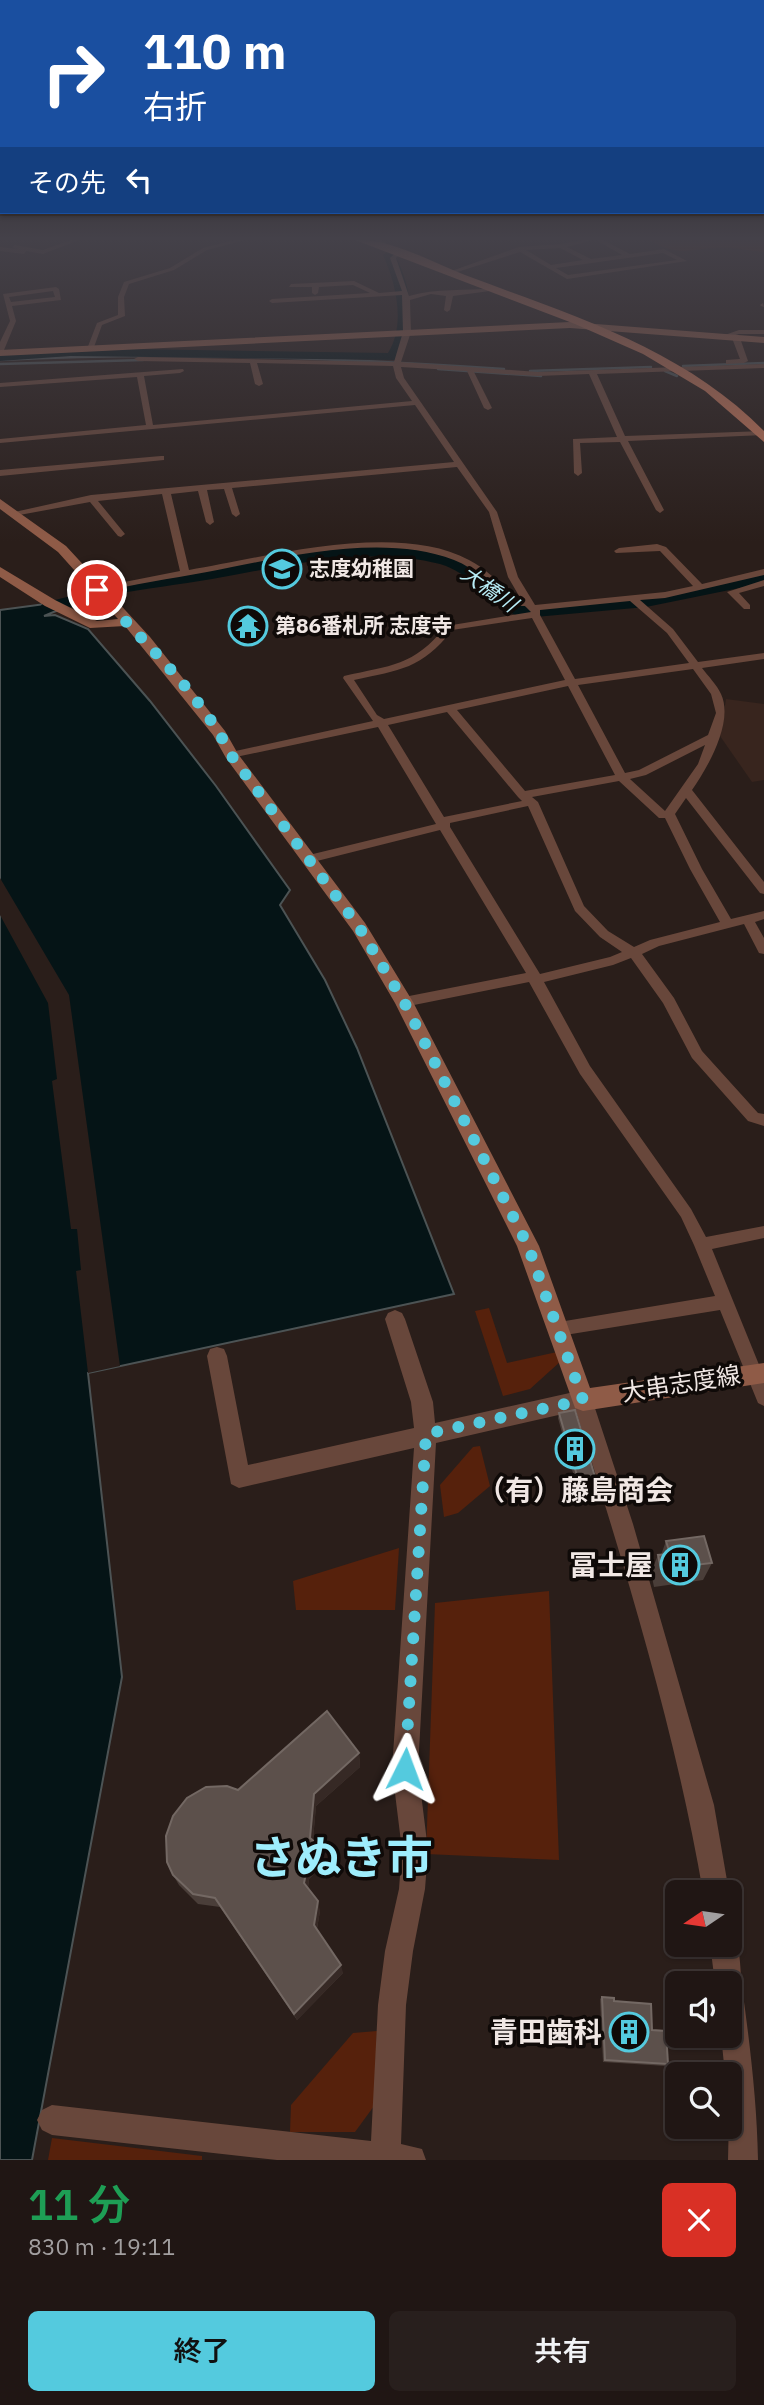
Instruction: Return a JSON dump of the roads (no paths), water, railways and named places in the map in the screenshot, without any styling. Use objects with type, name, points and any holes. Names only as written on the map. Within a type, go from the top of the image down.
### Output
[{"type":"highway","points":[[623,341],[676,366],[718,394],[763,434]]},
{"type":"main road","points":[[0,351],[230,341]]},
{"type":"main road","points":[[0,503],[62,550],[190,695],[220,734],[231,755],[359,927],[404,1002],[528,1246],[583,1400]]},
{"type":"main road","points":[[0,571],[50,603],[95,625],[127,622]]},
{"type":"main road","name":"大串志度線","points":[[583,1400],[759,1373]]},
{"type":"street","points":[[90,347],[92,341]]},
{"type":"street","points":[[404,341],[395,364],[415,403],[499,522],[513,577],[534,609],[622,777],[663,816],[669,814],[704,764],[721,713],[716,694],[670,631],[633,599]]},
{"type":"street","points":[[138,359],[395,364],[538,374],[744,361],[737,341]]},
{"type":"street","points":[[253,360],[259,384]]},
{"type":"street","points":[[676,366],[764,366]]},
{"type":"street","points":[[472,370],[470,373],[488,408]]},
{"type":"street","points":[[0,385],[180,371]]},
{"type":"street","points":[[592,372],[623,440],[660,510]]},
{"type":"street","points":[[140,374],[150,428]]},
{"type":"street","points":[[0,441],[415,403]]},
{"type":"street","points":[[578,473],[576,441],[763,434]]},
{"type":"street","points":[[0,473],[161,458]]},
{"type":"street","points":[[14,513],[91,498],[458,464]]},
{"type":"street","points":[[227,486],[236,514]]},
{"type":"street","points":[[202,488],[210,522]]},
{"type":"street","points":[[166,491],[186,573]]},
{"type":"street","points":[[91,498],[121,534]]},
{"type":"street","points":[[619,551],[657,547],[663,549],[700,587]]},
{"type":"street","points":[[99,592],[313,550],[409,549],[457,558],[490,578],[516,604],[534,609]]},
{"type":"street","points":[[764,572],[633,599],[534,609],[449,628],[428,656],[410,666],[348,678],[373,717],[382,722],[444,823],[597,1090],[686,1213],[702,1244],[724,1302],[759,1373],[764,1398]]},
{"type":"street","points":[[747,607],[732,592],[764,583]]},
{"type":"street","points":[[231,755],[570,682],[764,656]]},
{"type":"street","points":[[449,707],[527,798],[579,908],[604,934],[632,952],[669,1001],[697,1054],[753,1116],[764,1120]]},
{"type":"street","points":[[309,859],[527,798],[642,773],[713,737]]},
{"type":"street","points":[[687,791],[764,890]]},
{"type":"street","points":[[669,814],[728,925]]},
{"type":"street","points":[[404,1002],[613,961],[632,952],[764,915]]},
{"type":"street","points":[[748,920],[764,950]]},
{"type":"street","points":[[702,1244],[764,1232]]},
{"type":"street","points":[[559,1329],[724,1302]]},
{"type":"street","points":[[52,2120],[398,2159],[392,2005],[414,1863],[405,1769],[426,1434],[422,1402],[395,1318]]},
{"type":"street","points":[[217,1356],[239,1477],[583,1400],[622,1524],[701,1805],[714,1880]]},
{"type":"street","points":[[736,2048],[742,2098],[743,2160]]},
{"type":"waterway","points":[[0,357],[70,352],[392,357],[400,341]]},
{"type":"waterway","points":[[0,360],[126,356],[252,357],[504,369]]},
{"type":"waterway","points":[[0,364],[143,360]]},
{"type":"waterway","points":[[683,366],[764,363]]},
{"type":"waterway","points":[[530,371],[651,367]]},
{"type":"waterway","points":[[438,369],[541,376]]},
{"type":"waterway","points":[[665,371],[677,376]]},
{"type":"waterway","name":"大橋川","points":[[49,607],[141,585],[298,559],[361,552],[421,555],[448,561],[476,575],[524,613],[646,602],[764,578]]},
{"type":"place","name":"志度幼稚園","points":[[282,569]]},
{"type":"place","name":"第86番札所 志度寺","points":[[248,626]]},
{"type":"place","name":"（有）藤島商会","points":[[575,1449]]},
{"type":"place","name":"冨士屋","points":[[680,1565]]},
{"type":"place","name":"青田歯科","points":[[629,2032]]},
{"type":"district","name":"さぬき市","points":[[341,1858]]}]
